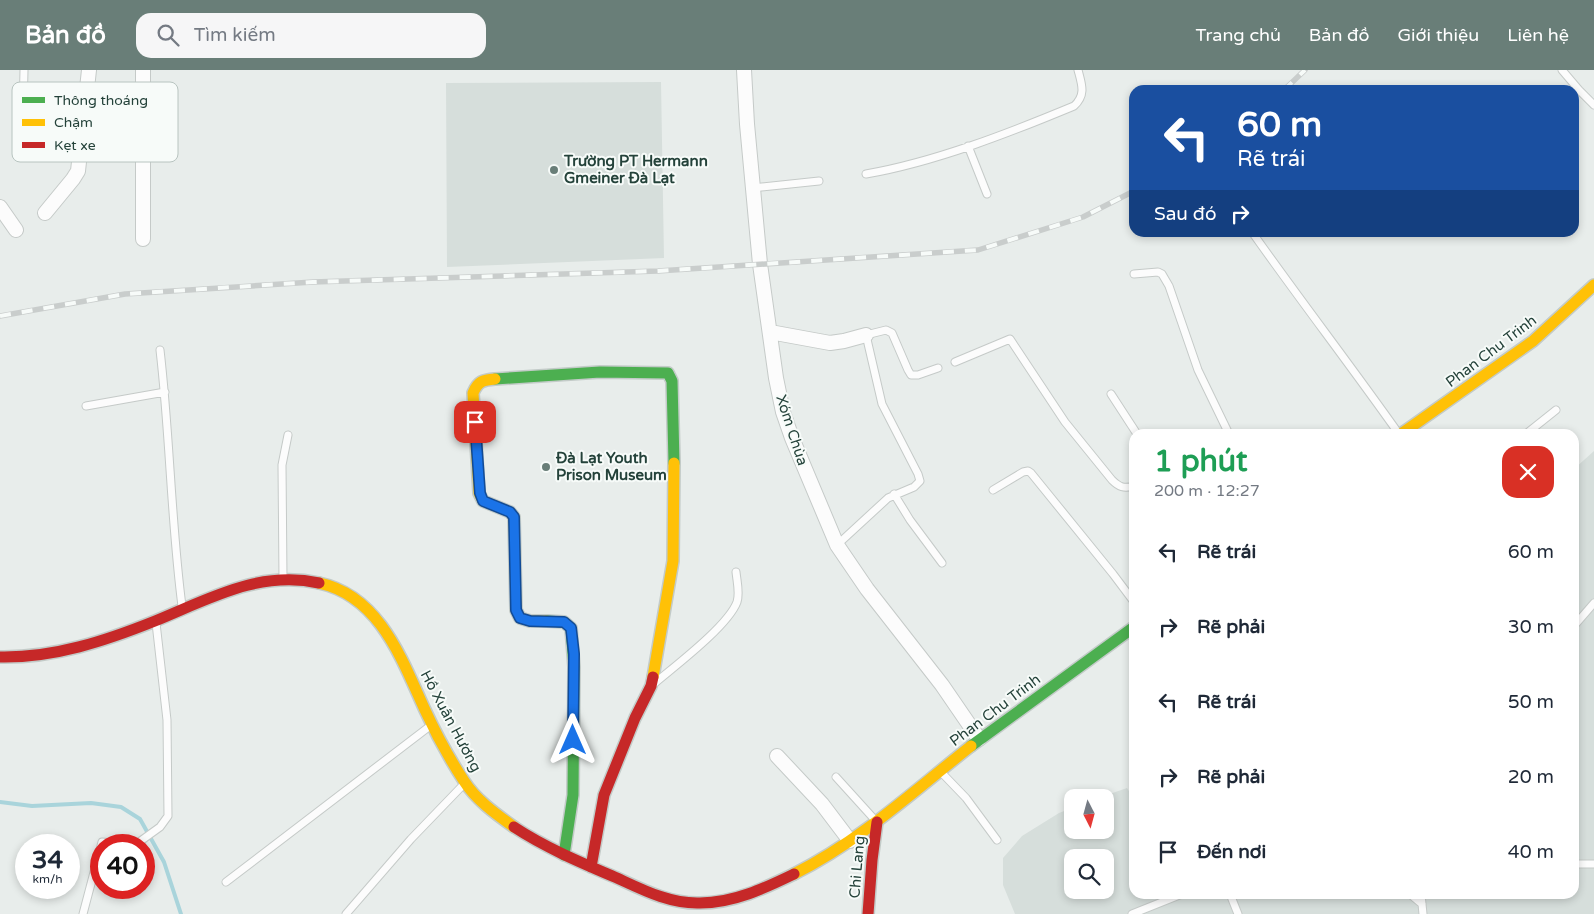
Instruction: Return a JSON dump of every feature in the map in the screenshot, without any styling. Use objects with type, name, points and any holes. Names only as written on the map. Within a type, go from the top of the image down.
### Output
[{"type":"main road","name":"Phan Chu Trinh","points":[[1407,429],[1533,341],[1594,285]]},
{"type":"main road","points":[[564,855],[573,794],[574,668],[571,628],[564,622],[530,621],[520,618],[516,610],[514,517],[510,512],[483,501],[480,493],[473,393],[476,385],[484,380],[601,372],[650,371],[668,373],[672,381],[675,485],[673,562],[651,686],[604,795],[591,867]]},
{"type":"main road","name":"Hồ Xuân Hương","points":[[0,657],[20,658],[42,655],[90,644],[156,620],[182,608],[248,585],[283,578],[304,579],[326,584],[345,593],[368,609],[389,636],[432,725],[465,783],[490,808],[510,823],[564,855],[591,867],[670,900],[704,903],[736,898],[773,884],[827,856],[877,822]]},
{"type":"main road","name":"Phan Chu Trinh","points":[[877,822],[979,740],[1129,631]]},
{"type":"main road","name":"Chi Lang","points":[[868,914],[877,822]]},
{"type":"street","name":"Xóm Chùa","points":[[744,70],[758,250],[776,378],[792,438],[837,545],[867,589],[942,685],[979,740]]},
{"type":"street","points":[[45,213],[73,179],[78,170],[79,162]]},
{"type":"street","points":[[143,162],[143,239]]},
{"type":"street","points":[[0,207],[16,230]]},
{"type":"street","points":[[770,332],[830,343],[866,335]]},
{"type":"street","points":[[777,756],[822,804],[850,841]]},
{"type":"street","points":[[670,900],[689,914]]},
{"type":"lane","points":[[866,174],[908,165],[968,146],[1024,127],[1074,106],[1080,101],[1083,90],[1078,70]]},
{"type":"lane","points":[[1562,70],[1575,85]]},
{"type":"lane","points":[[1579,90],[1594,105]]},
{"type":"lane","points":[[968,146],[987,194]]},
{"type":"lane","points":[[752,188],[819,181]]},
{"type":"lane","points":[[1256,237],[1396,429]]},
{"type":"lane","points":[[1134,274],[1158,272],[1162,274],[1169,286],[1198,370],[1227,429]]},
{"type":"lane","points":[[837,545],[877,506],[894,494],[914,487],[920,481],[882,404],[866,335],[886,330],[892,333],[911,375],[918,375],[938,368]]},
{"type":"lane","points":[[955,362],[1010,339],[1065,422],[1118,487],[1129,487]]},
{"type":"lane","points":[[160,350],[165,392],[173,527],[182,608]]},
{"type":"lane","points":[[86,406],[165,392]]},
{"type":"lane","points":[[1111,394],[1134,429]]},
{"type":"lane","points":[[1532,429],[1556,410]]},
{"type":"lane","points":[[283,578],[282,465],[288,435]]},
{"type":"lane","points":[[993,490],[1023,472],[1028,471],[1031,473],[1129,595]]},
{"type":"lane","points":[[894,494],[910,520],[942,563]]},
{"type":"lane","points":[[651,686],[710,636],[730,614],[738,594],[736,572]]},
{"type":"lane","points":[[1579,620],[1594,603]]},
{"type":"lane","points":[[83,914],[102,842],[135,845],[160,827],[168,816],[167,720],[156,620]]},
{"type":"lane","points":[[226,882],[432,725]]},
{"type":"lane","points":[[940,771],[966,798],[997,840]]},
{"type":"lane","points":[[836,777],[877,822]]},
{"type":"lane","points":[[346,914],[405,845],[465,783]]},
{"type":"lane","points":[[1579,864],[1594,864]]},
{"type":"lane","points":[[1132,914],[1170,899]]},
{"type":"lane","points":[[1232,899],[1238,914]]},
{"type":"lane","points":[[1416,899],[1422,904]]},
{"type":"lane","points":[[1422,899],[1423,914]]},
{"type":"shaded area","name":"Trường PT Hermann Gmeiner Đà Lạt","points":[[661,82],[664,258],[447,267],[446,83]]},
{"type":"shaded area","points":[[1594,451],[1594,914],[1015,914],[1003,885],[1003,858],[1022,836],[1064,811],[1064,839],[1114,839],[1114,792],[1127,788],[1129,791],[1129,899],[1579,899],[1579,464]]},
{"type":"waterway","points":[[0,802],[32,806],[91,803],[121,807],[140,819],[164,862],[181,914]]},
{"type":"railway","points":[[1289,85],[1305,70]]},
{"type":"railway","points":[[0,316],[125,294],[313,282],[658,271],[978,250],[1083,217],[1129,194]]},
{"type":"traffic: fast","points":[[495,379],[600,372],[668,373],[672,381],[674,463]]},
{"type":"traffic: fast","points":[[547,621],[564,622],[571,628],[574,667],[573,795],[564,855]]},
{"type":"traffic: fast","points":[[971,746],[1129,631]]},
{"type":"traffic: slow","points":[[1408,429],[1533,341],[1594,285]]},
{"type":"traffic: slow","points":[[495,379],[481,382],[473,393],[479,493],[483,501],[510,512],[514,517],[516,610],[520,618],[530,621],[547,621]]},
{"type":"traffic: slow","points":[[653,677],[673,561],[674,463]]},
{"type":"traffic: slow","points":[[319,583],[340,590],[358,601],[373,616],[397,651],[438,737],[464,781],[493,812],[514,827]]},
{"type":"traffic: slow","points":[[794,874],[864,831],[971,746]]},
{"type":"traffic: jam","points":[[0,657],[40,655],[79,647],[155,621],[215,596],[255,584],[276,580],[319,583]]},
{"type":"traffic: jam","points":[[591,867],[604,795],[635,718],[651,686],[653,677]]},
{"type":"traffic: jam","points":[[868,914],[877,822]]},
{"type":"traffic: jam","points":[[514,827],[577,861],[667,899],[689,903],[737,898],[794,874]]},
{"type":"place","name":"Trường PT Hermann Gmeiner Đà Lạt","points":[[554,170]]},
{"type":"place","name":"Đà Lạt Youth Prison Museum","points":[[546,467]]},
{"type":"route","points":[[475,422],[480,493],[483,501],[510,512],[514,517],[516,610],[520,618],[530,621],[564,622],[571,628],[574,654],[573,740]]}]
